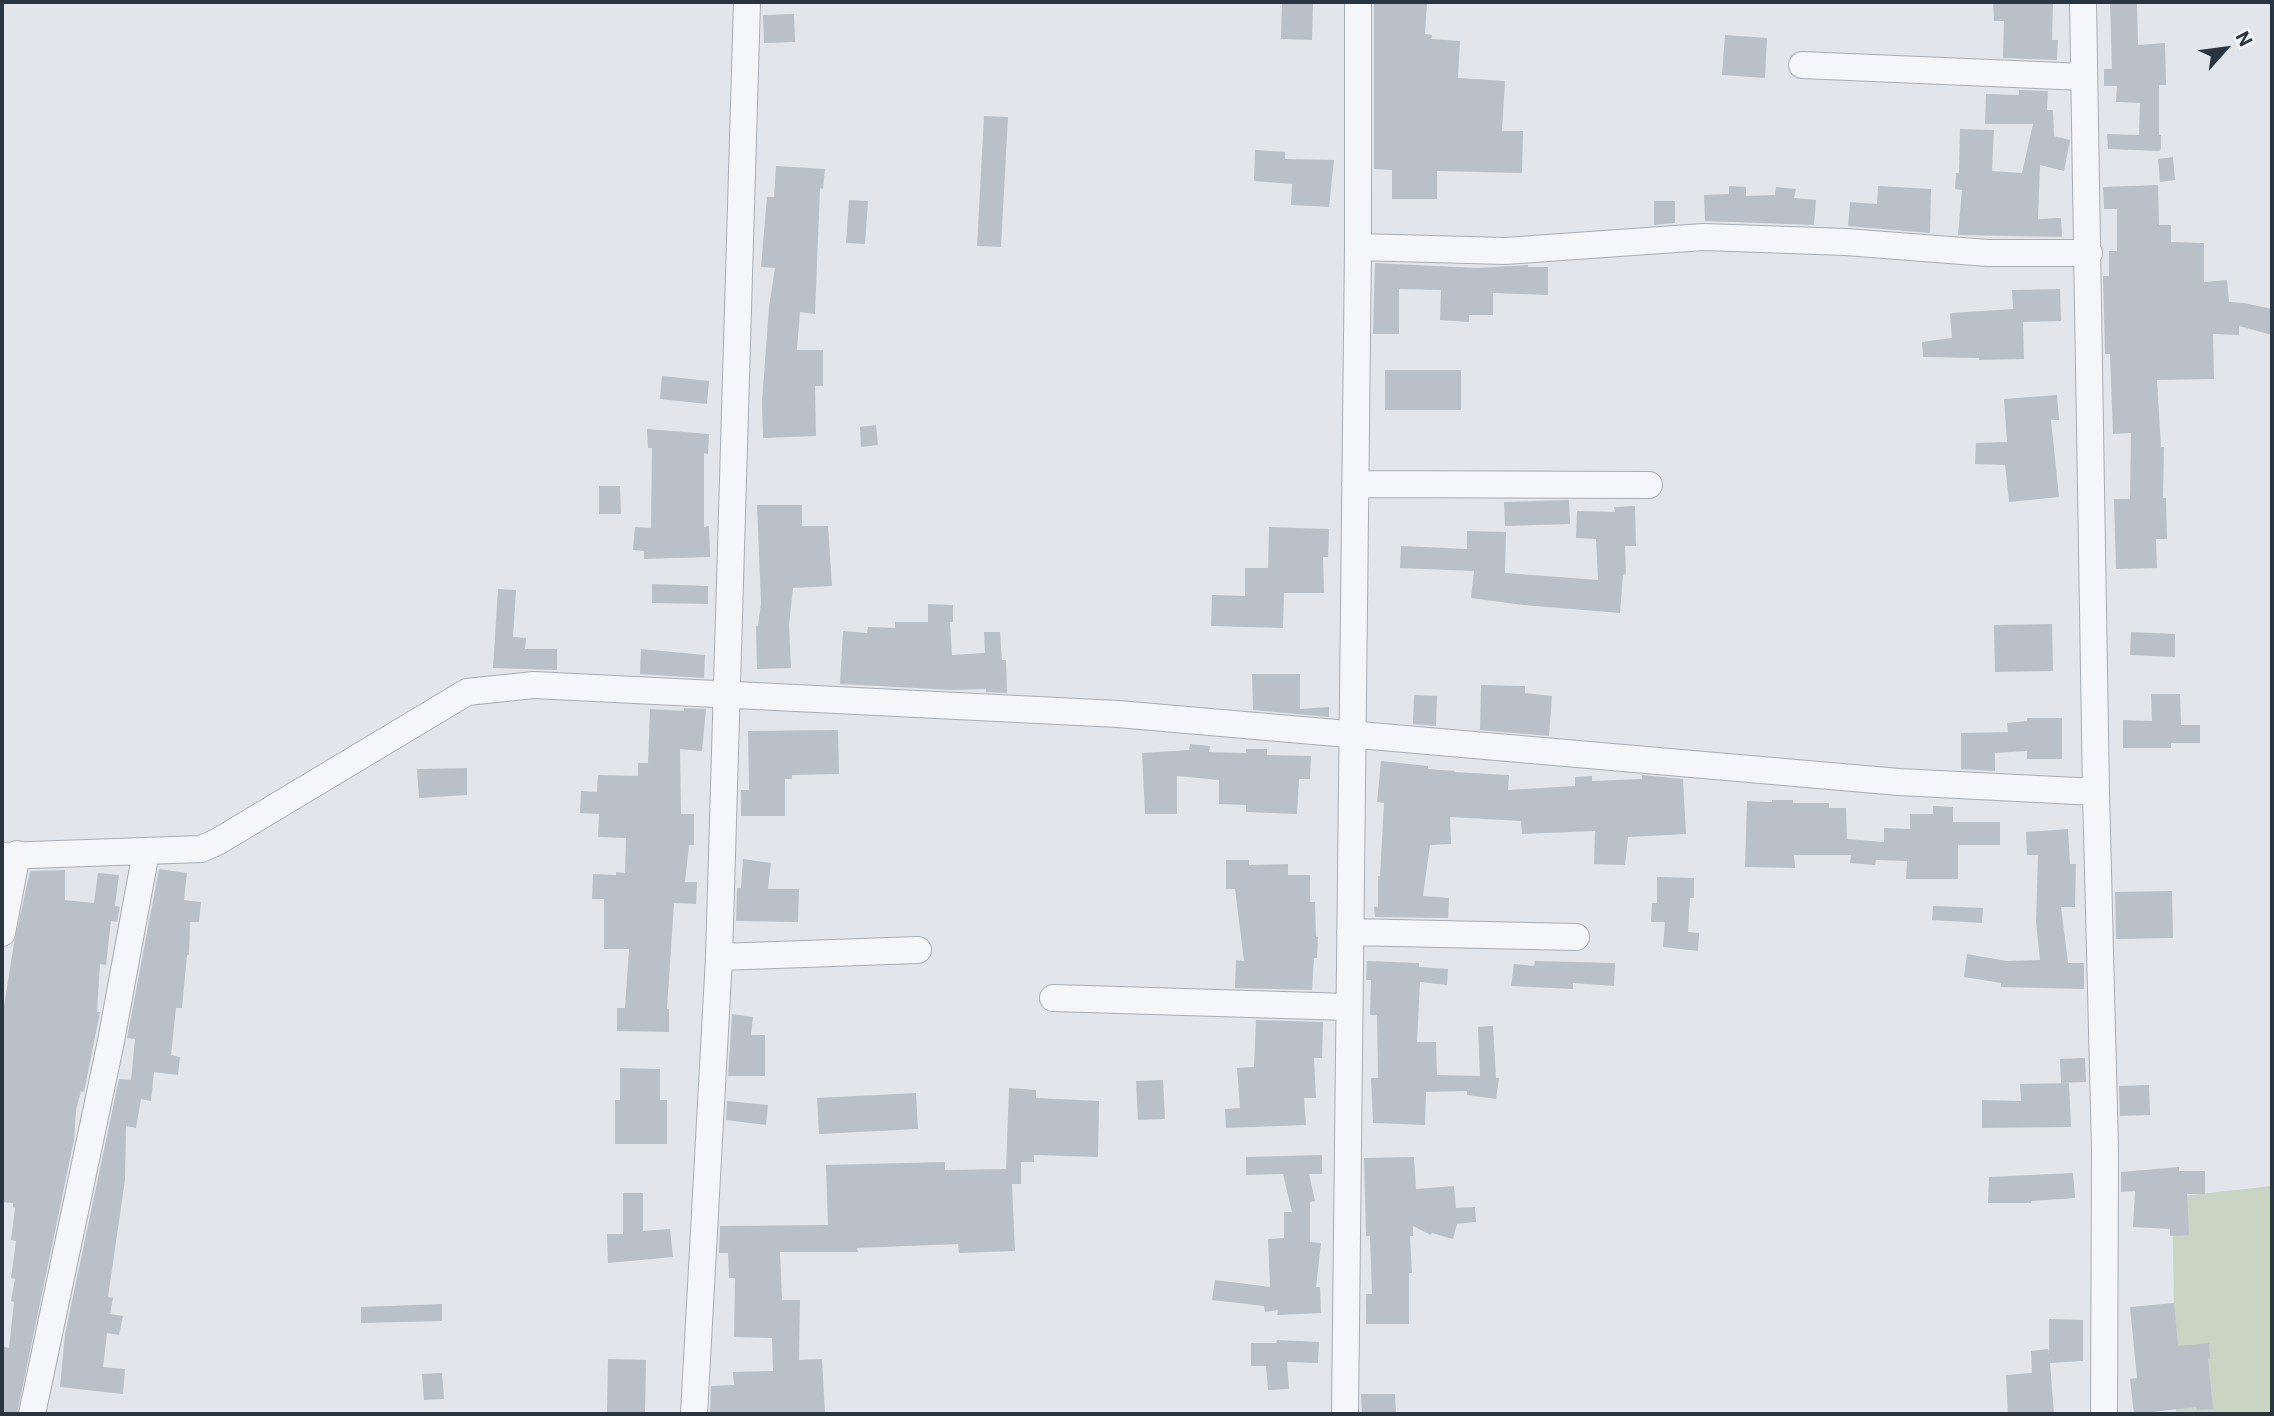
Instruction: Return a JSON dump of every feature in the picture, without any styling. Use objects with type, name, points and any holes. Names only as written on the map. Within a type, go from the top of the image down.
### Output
[{"type":"street","points":[[694,1414],[719,957],[747,2]]},
{"type":"street","points":[[1345,1414],[1358,247],[1358,2]]},
{"type":"street","points":[[2083,2],[2096,792],[2105,1149],[2105,1414]]},
{"type":"street","points":[[1802,65],[2084,77]]},
{"type":"street","points":[[1358,247],[1506,251],[1704,237],[1846,242],[1988,253],[2089,253]]},
{"type":"street","points":[[1355,484],[1649,485]]},
{"type":"street","points":[[2,933],[9,855],[201,849],[217,842],[467,692],[534,685],[1118,714],[1899,782],[2096,792]]},
{"type":"street","points":[[32,1414],[105,1073],[146,852]]},
{"type":"street","points":[[1350,932],[1576,937]]},
{"type":"street","points":[[719,957],[918,950]]},
{"type":"street","points":[[1053,998],[1349,1007]]},
{"type":"green space","points":[[2272,1186],[2272,1414],[2176,1414],[2172,1197]]},
{"type":"building","points":[[1282,2],[1313,2],[1312,40],[1281,39]]},
{"type":"building","points":[[1374,2],[1427,2],[1425,34],[1432,35],[1431,39],[1460,41],[1458,78],[1505,81],[1502,131],[1523,131],[1522,173],[1437,171],[1437,199],[1392,199],[1392,170],[1374,169]]},
{"type":"building","points":[[1993,2],[2053,2],[2052,40],[2058,40],[2057,60],[2003,58],[2004,21],[1994,21]]},
{"type":"building","points":[[2110,2],[2137,2],[2138,45],[2165,43],[2166,85],[2159,85],[2159,151],[2108,149],[2107,134],[2139,135],[2140,103],[2116,102],[2117,86],[2104,86],[2104,69],[2112,69]]},
{"type":"building","points":[[794,14],[795,42],[764,43],[763,15]]},
{"type":"building","points":[[1725,35],[1767,38],[1765,78],[1722,75]]},
{"type":"building","points":[[2019,90],[2048,91],[2047,110],[2053,110],[2054,136],[2070,140],[2064,171],[2040,165],[2038,219],[2061,218],[2062,237],[1958,235],[1962,190],[1955,189],[1956,173],[1959,173],[1960,129],[1994,130],[1992,171],[2022,173],[2033,124],[1985,124],[1986,94],[2019,95]]},
{"type":"building","points":[[984,116],[1008,117],[1001,247],[977,246]]},
{"type":"building","points":[[1255,150],[1285,152],[1285,159],[1334,160],[1329,207],[1291,205],[1292,184],[1254,181]]},
{"type":"building","points":[[2173,157],[2175,180],[2160,182],[2158,159]]},
{"type":"building","points":[[776,166],[825,169],[823,189],[820,188],[815,314],[800,312],[797,350],[823,350],[823,386],[815,386],[816,436],[763,438],[762,402],[769,307],[775,268],[761,267],[767,197],[774,197]]},
{"type":"building","points":[[2158,185],[2159,225],[2171,225],[2171,242],[2204,243],[2204,282],[2227,280],[2229,302],[2272,309],[2272,335],[2239,326],[2239,335],[2213,334],[2214,379],[2157,380],[2161,447],[2164,447],[2163,498],[2166,498],[2167,539],[2156,539],[2157,568],[2116,569],[2114,499],[2130,499],[2131,433],[2113,434],[2110,354],[2105,354],[2103,276],[2109,276],[2109,251],[2117,251],[2117,209],[2104,209],[2103,187]]},
{"type":"building","points":[[1729,186],[1746,187],[1746,196],[1775,195],[1776,187],[1796,189],[1794,198],[1816,200],[1814,225],[1705,221],[1704,195],[1729,194]]},
{"type":"building","points":[[1878,186],[1931,189],[1930,233],[1848,226],[1850,202],[1877,204]]},
{"type":"building","points":[[849,200],[868,201],[865,244],[846,243]]},
{"type":"building","points":[[1654,201],[1675,201],[1675,223],[1654,225]]},
{"type":"building","points":[[1375,263],[1477,268],[1528,265],[1548,267],[1548,295],[1493,293],[1493,315],[1469,315],[1469,322],[1440,320],[1441,290],[1399,289],[1399,334],[1373,334]]},
{"type":"building","points":[[2060,289],[2061,321],[2023,322],[2024,359],[1923,357],[1922,342],[1952,338],[1952,313],[2013,309],[2012,290]]},
{"type":"building","points":[[1385,370],[1461,370],[1461,410],[1385,410]]},
{"type":"building","points":[[662,376],[709,381],[707,404],[660,399]]},
{"type":"building","points":[[2057,395],[2059,420],[2051,420],[2059,497],[2009,502],[2005,465],[1975,464],[1976,443],[2007,442],[2004,399]]},
{"type":"building","points":[[876,425],[878,445],[861,447],[860,427]]},
{"type":"building","points":[[647,429],[709,434],[708,454],[704,453],[704,527],[709,526],[710,557],[644,559],[644,551],[633,550],[635,527],[651,528],[652,448],[648,448]]},
{"type":"building","points":[[599,486],[620,486],[621,514],[599,514]]},
{"type":"building","points":[[1569,500],[1570,524],[1505,526],[1504,502]]},
{"type":"building","points":[[757,505],[802,505],[802,526],[828,526],[832,586],[793,588],[789,625],[791,668],[757,669],[756,626],[761,603]]},
{"type":"building","points":[[1635,506],[1636,546],[1625,546],[1626,574],[1623,575],[1620,613],[1471,598],[1474,571],[1400,568],[1401,546],[1467,549],[1467,531],[1506,532],[1505,573],[1598,580],[1596,539],[1576,538],[1577,511],[1615,512],[1614,507]]},
{"type":"building","points":[[1269,527],[1329,529],[1328,557],[1323,557],[1324,593],[1284,593],[1283,628],[1211,626],[1212,595],[1245,596],[1245,568],[1268,568]]},
{"type":"building","points":[[652,584],[708,586],[708,604],[652,603]]},
{"type":"building","points":[[498,589],[516,590],[513,637],[526,638],[525,649],[557,649],[557,670],[493,668]]},
{"type":"building","points":[[928,604],[953,605],[953,622],[950,622],[952,655],[985,653],[984,632],[1000,632],[1002,660],[1006,660],[1007,693],[986,692],[986,689],[953,690],[840,684],[843,631],[867,633],[868,627],[895,628],[895,622],[928,622]]},
{"type":"building","points":[[2052,624],[2053,671],[1995,672],[1994,625]]},
{"type":"building","points":[[2131,632],[2175,634],[2175,657],[2130,655]]},
{"type":"building","points":[[641,649],[705,655],[704,678],[640,674]]},
{"type":"building","points":[[1252,674],[1300,674],[1300,709],[1329,707],[1329,717],[1253,710]]},
{"type":"building","points":[[1481,685],[1525,686],[1525,693],[1552,696],[1549,736],[1480,730]]},
{"type":"building","points":[[2151,694],[2180,694],[2181,725],[2200,725],[2200,743],[2171,743],[2171,748],[2123,748],[2123,720],[2152,721]]},
{"type":"building","points":[[1414,695],[1437,696],[1436,726],[1413,724]]},
{"type":"building","points":[[684,708],[706,709],[702,751],[680,749],[681,814],[694,814],[694,845],[689,845],[685,882],[697,882],[696,904],[674,903],[667,1009],[669,1032],[617,1031],[617,1008],[625,1008],[629,949],[604,949],[604,899],[592,899],[593,874],[625,873],[626,838],[598,837],[599,814],[580,813],[581,791],[597,792],[598,775],[638,776],[638,763],[648,763],[650,709],[684,711]]},
{"type":"building","points":[[2027,718],[2062,718],[2062,759],[2027,759],[2027,751],[1995,753],[1995,771],[1961,769],[1961,733],[2008,732],[2007,723],[2027,721]]},
{"type":"building","points":[[838,730],[839,774],[792,775],[792,779],[785,779],[785,816],[741,816],[741,790],[749,790],[748,731]]},
{"type":"building","points":[[1190,744],[1210,746],[1209,752],[1246,753],[1246,749],[1267,749],[1267,755],[1311,756],[1310,779],[1299,779],[1297,814],[1246,812],[1246,805],[1219,804],[1219,780],[1177,776],[1177,814],[1145,814],[1142,753],[1189,750]]},
{"type":"building","points":[[1381,761],[1454,772],[1509,775],[1508,790],[1575,786],[1575,777],[1592,776],[1592,781],[1642,779],[1642,775],[1683,779],[1686,834],[1628,837],[1625,865],[1594,864],[1595,831],[1522,834],[1521,821],[1450,817],[1451,844],[1430,845],[1423,896],[1449,898],[1448,918],[1375,917],[1374,907],[1378,907],[1384,803],[1377,802]]},
{"type":"building","points":[[467,768],[467,795],[419,798],[417,769]]},
{"type":"building","points":[[1747,801],[1829,803],[1829,808],[1846,808],[1847,839],[1884,842],[1884,828],[1910,829],[1910,814],[1933,814],[1933,806],[1953,807],[1953,822],[2000,822],[2000,845],[1958,845],[1958,879],[1906,879],[1907,861],[1876,860],[1875,865],[1850,863],[1851,855],[1794,855],[1795,868],[1745,867]]},
{"type":"building","points":[[2068,829],[2070,864],[2076,864],[2075,907],[2061,907],[2068,963],[2084,963],[2084,989],[2001,987],[2001,983],[1964,977],[1967,954],[2007,961],[2040,960],[2036,922],[2038,855],[2027,855],[2026,832]]},
{"type":"building","points":[[743,859],[771,863],[768,889],[799,889],[798,922],[736,921],[737,888],[741,888]]},
{"type":"building","points":[[1226,860],[1249,860],[1249,865],[1288,864],[1288,875],[1310,875],[1310,902],[1315,902],[1318,937],[1312,990],[1235,988],[1236,960],[1244,961],[1235,889],[1226,889]]},
{"type":"building","points":[[159,869],[187,873],[184,900],[201,902],[199,922],[190,922],[182,1008],[176,1008],[171,1055],[180,1057],[178,1075],[154,1072],[151,1101],[141,1099],[136,1128],[126,1126],[125,1180],[108,1297],[113,1298],[110,1314],[123,1316],[119,1335],[107,1333],[103,1367],[125,1369],[123,1394],[60,1387],[65,1334],[119,1079],[131,1080],[135,1039],[127,1038]]},
{"type":"building","points":[[65,870],[65,900],[94,903],[98,873],[119,875],[115,906],[120,907],[117,922],[111,921],[106,965],[100,964],[97,1012],[100,1012],[84,1092],[81,1091],[76,1110],[74,1140],[17,1414],[2,1414],[2,1346],[9,1348],[15,1279],[11,1278],[16,1241],[11,1240],[15,1208],[13,1203],[2,1202],[2,1019],[14,943],[30,871]]},
{"type":"building","points":[[1657,877],[1694,878],[1694,898],[1690,898],[1688,932],[1699,933],[1698,951],[1663,947],[1665,922],[1651,922],[1652,903],[1657,903]]},
{"type":"building","points":[[2172,891],[2173,938],[2116,939],[2115,892]]},
{"type":"building","points":[[1933,906],[1983,908],[1982,923],[1932,920]]},
{"type":"building","points":[[1367,961],[1419,963],[1419,967],[1448,969],[1447,985],[1420,982],[1417,1042],[1436,1042],[1437,1075],[1480,1076],[1478,1027],[1493,1026],[1496,1078],[1499,1078],[1496,1099],[1467,1095],[1467,1091],[1426,1092],[1425,1125],[1373,1123],[1371,1078],[1378,1078],[1377,1015],[1370,1015],[1371,980],[1366,980]]},
{"type":"building","points":[[1535,961],[1615,963],[1614,986],[1573,983],[1573,989],[1511,986],[1514,964],[1534,966]]},
{"type":"building","points":[[732,1014],[753,1017],[751,1035],[765,1035],[765,1076],[728,1076]]},
{"type":"building","points":[[1256,1020],[1323,1022],[1322,1058],[1314,1058],[1316,1098],[1304,1098],[1306,1125],[1226,1128],[1225,1109],[1240,1108],[1237,1068],[1254,1067]]},
{"type":"building","points":[[2085,1058],[2086,1082],[2061,1083],[2060,1059]]},
{"type":"building","points":[[620,1068],[660,1069],[660,1100],[667,1100],[667,1144],[615,1144],[615,1100],[620,1100]]},
{"type":"building","points":[[1163,1080],[1165,1119],[1138,1120],[1136,1081]]},
{"type":"building","points":[[2069,1083],[2071,1127],[1982,1128],[1982,1100],[2021,1101],[2020,1084]]},
{"type":"building","points":[[2149,1085],[2150,1115],[2120,1116],[2119,1086]]},
{"type":"building","points":[[1009,1088],[1036,1090],[1036,1098],[1099,1101],[1098,1157],[1034,1155],[1034,1162],[1021,1162],[1021,1184],[1012,1184],[1015,1251],[959,1253],[958,1244],[857,1248],[858,1252],[780,1252],[782,1300],[800,1300],[799,1360],[822,1359],[825,1414],[710,1414],[711,1386],[734,1385],[733,1372],[773,1371],[772,1338],[734,1337],[735,1278],[729,1278],[728,1253],[719,1253],[720,1226],[828,1225],[826,1165],[945,1162],[945,1170],[1006,1169]]},
{"type":"building","points":[[916,1093],[918,1129],[819,1134],[817,1098]]},
{"type":"building","points":[[727,1101],[768,1105],[766,1125],[726,1120]]},
{"type":"building","points":[[1322,1155],[1322,1174],[1309,1174],[1315,1201],[1310,1202],[1310,1242],[1321,1243],[1316,1287],[1320,1287],[1321,1313],[1277,1315],[1278,1310],[1265,1312],[1264,1306],[1212,1300],[1215,1280],[1270,1287],[1268,1239],[1284,1238],[1284,1212],[1292,1212],[1283,1174],[1246,1175],[1246,1157]]},
{"type":"building","points":[[1414,1157],[1416,1189],[1454,1186],[1456,1208],[1475,1207],[1476,1222],[1457,1224],[1453,1239],[1432,1233],[1431,1235],[1413,1226],[1413,1236],[1410,1236],[1412,1273],[1409,1273],[1409,1324],[1366,1324],[1366,1294],[1372,1294],[1370,1236],[1366,1236],[1364,1158]]},
{"type":"building","points":[[2179,1167],[2179,1171],[2205,1171],[2205,1194],[2187,1194],[2189,1235],[2170,1236],[2170,1229],[2133,1227],[2135,1191],[2121,1192],[2121,1172]]},
{"type":"building","points":[[2073,1173],[2075,1198],[2031,1203],[1988,1203],[1989,1177]]},
{"type":"building","points":[[623,1193],[643,1193],[643,1231],[670,1229],[673,1257],[608,1263],[607,1234],[623,1234]]},
{"type":"building","points":[[2174,1303],[2178,1346],[2209,1343],[2213,1409],[2197,1410],[2196,1407],[2134,1414],[2130,1379],[2137,1378],[2130,1307]]},
{"type":"building","points":[[442,1304],[442,1321],[361,1323],[361,1307]]},
{"type":"building","points":[[2049,1319],[2083,1320],[2083,1361],[2050,1363],[2054,1414],[2008,1414],[2006,1375],[2032,1373],[2031,1351],[2048,1349],[2049,1354]]},
{"type":"building","points":[[1277,1340],[1319,1342],[1318,1363],[1287,1362],[1289,1389],[1268,1390],[1266,1366],[1251,1366],[1251,1343],[1276,1343]]},
{"type":"building","points":[[608,1359],[646,1360],[645,1414],[607,1414]]},
{"type":"building","points":[[442,1373],[444,1399],[424,1400],[422,1374]]},
{"type":"building","points":[[1361,1394],[1395,1394],[1396,1414],[1362,1414]]}]
